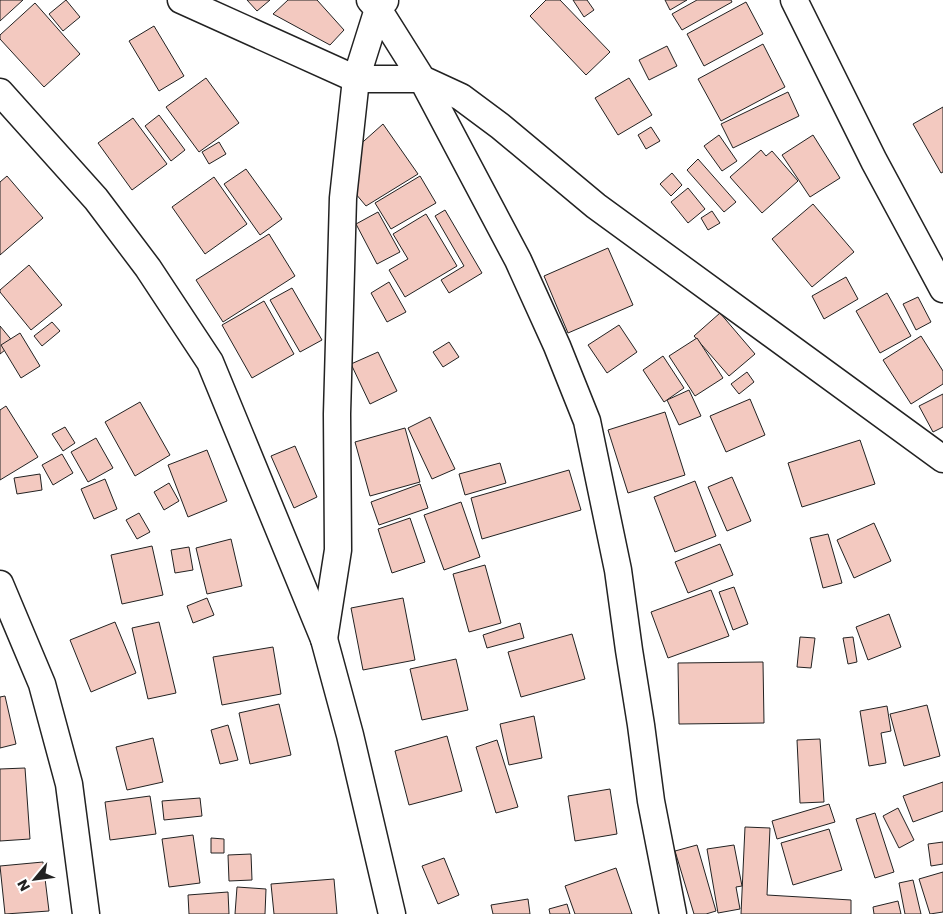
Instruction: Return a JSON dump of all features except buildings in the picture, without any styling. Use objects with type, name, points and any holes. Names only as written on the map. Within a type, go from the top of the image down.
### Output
[{"type":"street","points":[[181,0],[356,79],[422,79],[461,97],[500,126],[596,206],[943,459]]},
{"type":"street","points":[[794,0],[874,161],[943,290]]},
{"type":"street","points":[[324,639],[338,550],[336,414],[343,198],[356,79],[378,3]]},
{"type":"street","points":[[378,3],[422,79],[518,260],[557,346],[587,421],[618,570],[651,801],[673,914]]},
{"type":"street","points":[[0,92],[96,199],[148,268],[210,362],[324,639],[350,735],[392,914]]},
{"type":"street","points":[[0,584],[42,684],[69,784],[86,914]]}]
